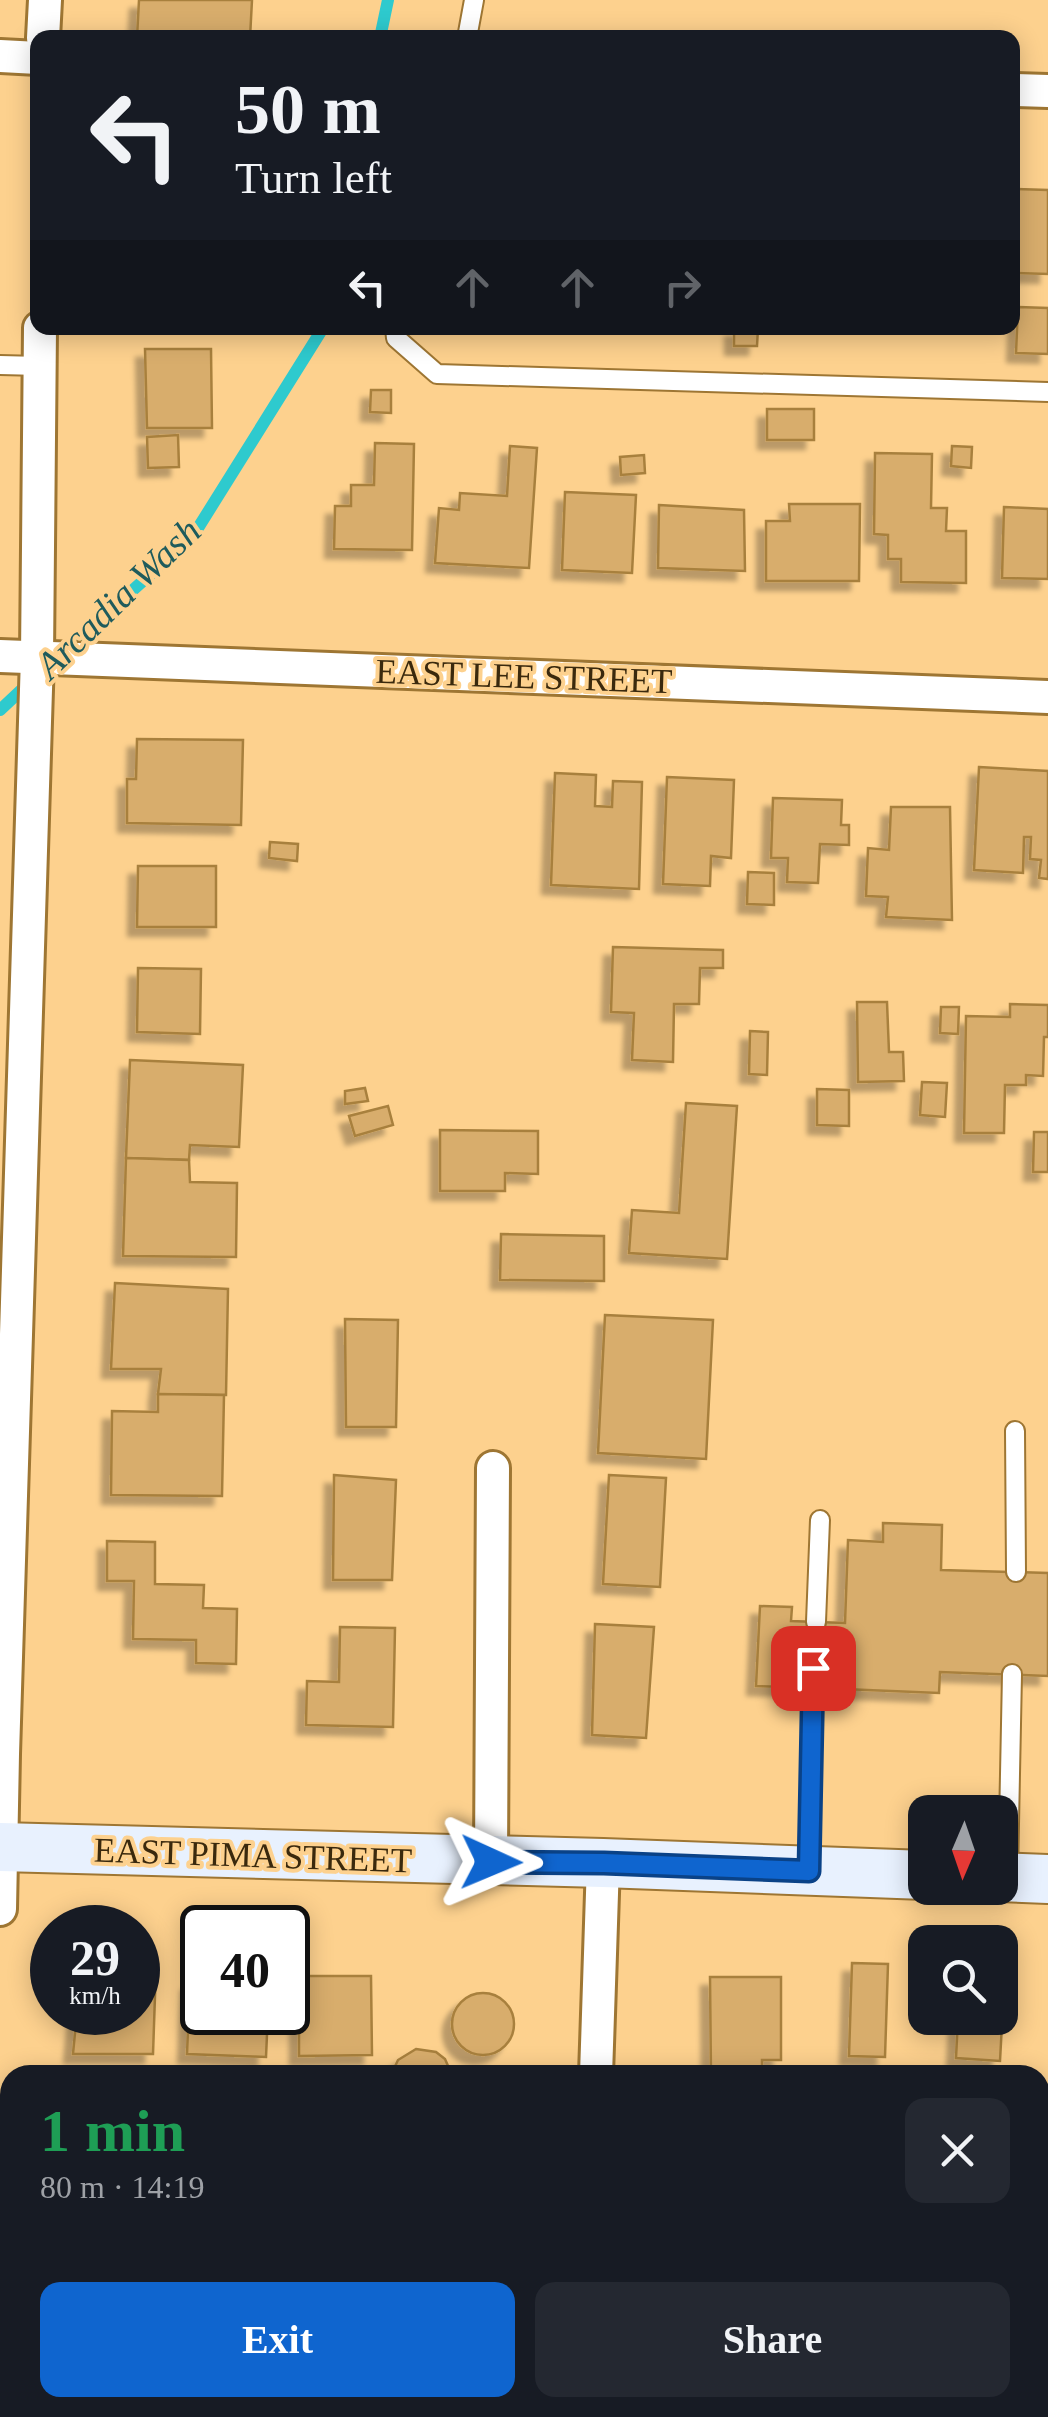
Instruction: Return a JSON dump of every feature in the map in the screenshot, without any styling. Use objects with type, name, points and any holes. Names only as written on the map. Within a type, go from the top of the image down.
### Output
[{"type":"street","points":[[43,30],[44,0]]},
{"type":"street","points":[[0,56],[30,58]]},
{"type":"street","points":[[1020,90],[1048,91]]},
{"type":"street","points":[[0,1910],[7,1418],[38,657],[40,335]]},
{"type":"street","name":"EAST LEE STREET","points":[[0,656],[1048,697]]},
{"type":"street","points":[[491,1862],[493,1468]]},
{"type":"street","name":"EAST PIMA STREET","points":[[1,1847],[908,1874]]},
{"type":"street","points":[[596,2065],[604,1863]]},
{"type":"lane","points":[[469,30],[474,0]]},
{"type":"lane","points":[[396,335],[436,374],[1048,392]]},
{"type":"lane","points":[[0,365],[40,366]]},
{"type":"lane","points":[[1014,1430],[1016,1572]]},
{"type":"lane","points":[[816,1622],[820,1520]]},
{"type":"lane","points":[[809,1871],[813,1668]]},
{"type":"lane","points":[[1012,1674],[1019,1878]]},
{"type":"building","points":[[139,0],[252,0],[250,30],[137,30]]},
{"type":"building","points":[[1020,189],[1048,190],[1048,274],[1020,273]]},
{"type":"building","points":[[1020,307],[1048,308],[1048,354],[1016,353]]},
{"type":"building","points":[[734,335],[758,335],[757,346],[734,346]]},
{"type":"building","points":[[145,349],[211,349],[212,428],[147,428]]},
{"type":"building","points":[[371,390],[391,390],[391,413],[370,412]]},
{"type":"building","points":[[767,409],[814,409],[814,440],[767,440]]},
{"type":"building","points":[[178,435],[179,467],[148,468],[147,437]]},
{"type":"building","points":[[375,443],[414,444],[412,550],[334,549],[335,506],[351,506],[351,485],[374,485]]},
{"type":"building","points":[[510,446],[537,448],[529,568],[435,563],[439,508],[459,510],[460,493],[507,496]]},
{"type":"building","points":[[952,446],[972,447],[971,468],[951,466]]},
{"type":"building","points":[[875,453],[932,454],[931,508],[947,508],[946,531],[966,531],[966,583],[901,582],[901,559],[888,559],[888,535],[874,534]]},
{"type":"building","points":[[644,455],[645,473],[621,475],[620,457]]},
{"type":"building","points":[[565,492],[636,495],[632,573],[562,570]]},
{"type":"building","points":[[789,504],[860,504],[859,581],[766,581],[766,521],[790,521]]},
{"type":"building","points":[[659,505],[744,510],[745,571],[658,568]]},
{"type":"building","points":[[1004,507],[1048,509],[1048,579],[1002,578]]},
{"type":"building","points":[[137,739],[243,740],[241,825],[127,823],[127,779],[136,779]]},
{"type":"building","points":[[979,767],[1048,771],[1048,879],[1039,878],[1041,860],[1030,859],[1031,837],[1024,837],[1023,873],[974,870]]},
{"type":"building","points":[[555,773],[596,775],[595,806],[612,807],[613,781],[642,782],[639,889],[551,885]]},
{"type":"building","points":[[667,777],[734,780],[731,858],[711,856],[710,886],[663,884]]},
{"type":"building","points":[[773,798],[842,800],[841,825],[849,825],[849,845],[820,844],[818,883],[787,882],[788,858],[771,858]]},
{"type":"building","points":[[891,807],[950,807],[952,920],[886,917],[888,897],[866,896],[868,848],[889,850]]},
{"type":"building","points":[[270,842],[298,844],[297,861],[269,858]]},
{"type":"building","points":[[138,866],[216,866],[216,927],[137,927]]},
{"type":"building","points":[[748,872],[774,873],[774,905],[747,904]]},
{"type":"building","points":[[613,947],[723,950],[723,968],[700,968],[699,1004],[674,1004],[673,1062],[632,1060],[634,1013],[611,1012]]},
{"type":"building","points":[[138,968],[201,969],[200,1034],[137,1032]]},
{"type":"building","points":[[857,1002],[887,1002],[889,1052],[903,1052],[904,1081],[858,1082]]},
{"type":"building","points":[[1010,1004],[1048,1005],[1043,1076],[1026,1075],[1026,1085],[1005,1085],[1004,1133],[964,1133],[966,1016],[1010,1017]]},
{"type":"building","points":[[941,1007],[959,1007],[958,1034],[940,1033]]},
{"type":"building","points":[[750,1031],[768,1032],[767,1075],[749,1074]]},
{"type":"building","points":[[130,1060],[243,1065],[239,1147],[190,1145],[189,1160],[126,1158]]},
{"type":"building","points":[[922,1082],[947,1083],[945,1117],[920,1115]]},
{"type":"building","points":[[365,1088],[368,1101],[345,1104],[345,1091]]},
{"type":"building","points":[[817,1089],[849,1090],[849,1126],[817,1125]]},
{"type":"building","points":[[686,1103],[737,1106],[727,1259],[629,1253],[632,1210],[679,1213]]},
{"type":"building","points":[[388,1106],[393,1125],[355,1136],[349,1116]]},
{"type":"building","points":[[440,1130],[538,1131],[538,1174],[505,1173],[505,1191],[440,1191]]},
{"type":"building","points":[[1034,1132],[1048,1132],[1048,1172],[1033,1172]]},
{"type":"building","points":[[126,1158],[189,1160],[190,1182],[237,1183],[236,1257],[123,1256]]},
{"type":"building","points":[[501,1234],[604,1236],[604,1281],[500,1280]]},
{"type":"building","points":[[115,1283],[228,1289],[226,1395],[158,1394],[161,1369],[111,1369]]},
{"type":"building","points":[[605,1315],[713,1320],[706,1459],[598,1453]]},
{"type":"building","points":[[345,1319],[398,1320],[396,1427],[346,1427]]},
{"type":"building","points":[[158,1394],[224,1395],[222,1496],[111,1495],[112,1411],[158,1412]]},
{"type":"building","points":[[334,1475],[396,1480],[392,1580],[333,1580]]},
{"type":"building","points":[[609,1475],[666,1478],[660,1587],[603,1584]]},
{"type":"building","points":[[883,1523],[942,1525],[941,1570],[1048,1573],[1048,1676],[940,1672],[939,1693],[843,1689],[844,1669],[786,1666],[785,1687],[756,1686],[760,1606],[792,1607],[791,1621],[845,1623],[848,1540],[883,1542]]},
{"type":"building","points":[[107,1541],[155,1542],[155,1584],[204,1585],[203,1608],[237,1609],[236,1664],[196,1663],[196,1640],[133,1639],[134,1581],[107,1581]]},
{"type":"building","points":[[595,1624],[654,1627],[646,1738],[592,1735]]},
{"type":"building","points":[[340,1627],[395,1628],[393,1727],[306,1725],[307,1681],[339,1682]]},
{"type":"building","points":[[852,1963],[888,1964],[885,2057],[849,2056]]},
{"type":"building","points":[[310,1976],[371,1976],[372,2055],[299,2056],[299,2035],[310,2035]]},
{"type":"building","points":[[710,1977],[781,1977],[781,2060],[762,2060],[762,2065],[711,2065]]},
{"type":"building","points":[[483,1993],[505,2002],[514,2024],[505,2046],[483,2055],[461,2046],[452,2024],[461,2002]]},
{"type":"building","points":[[75,2035],[154,2035],[153,2054],[73,2054]]},
{"type":"building","points":[[188,2035],[267,2035],[266,2057],[187,2054]]},
{"type":"building","points":[[957,2035],[1001,2035],[1000,2061],[956,2058]]},
{"type":"building","points":[[416,2049],[436,2052],[448,2065],[396,2065]]},
{"type":"waterway","name":"Arcadia Wash","points":[[382,30],[388,0]]},
{"type":"waterway","name":"Arcadia Wash","points":[[65,651],[193,536],[319,335]]},
{"type":"waterway","name":"Arcadia Wash","points":[[0,710],[31,681]]},
{"type":"route","points":[[491,1862],[809,1871],[813,1668]]}]
